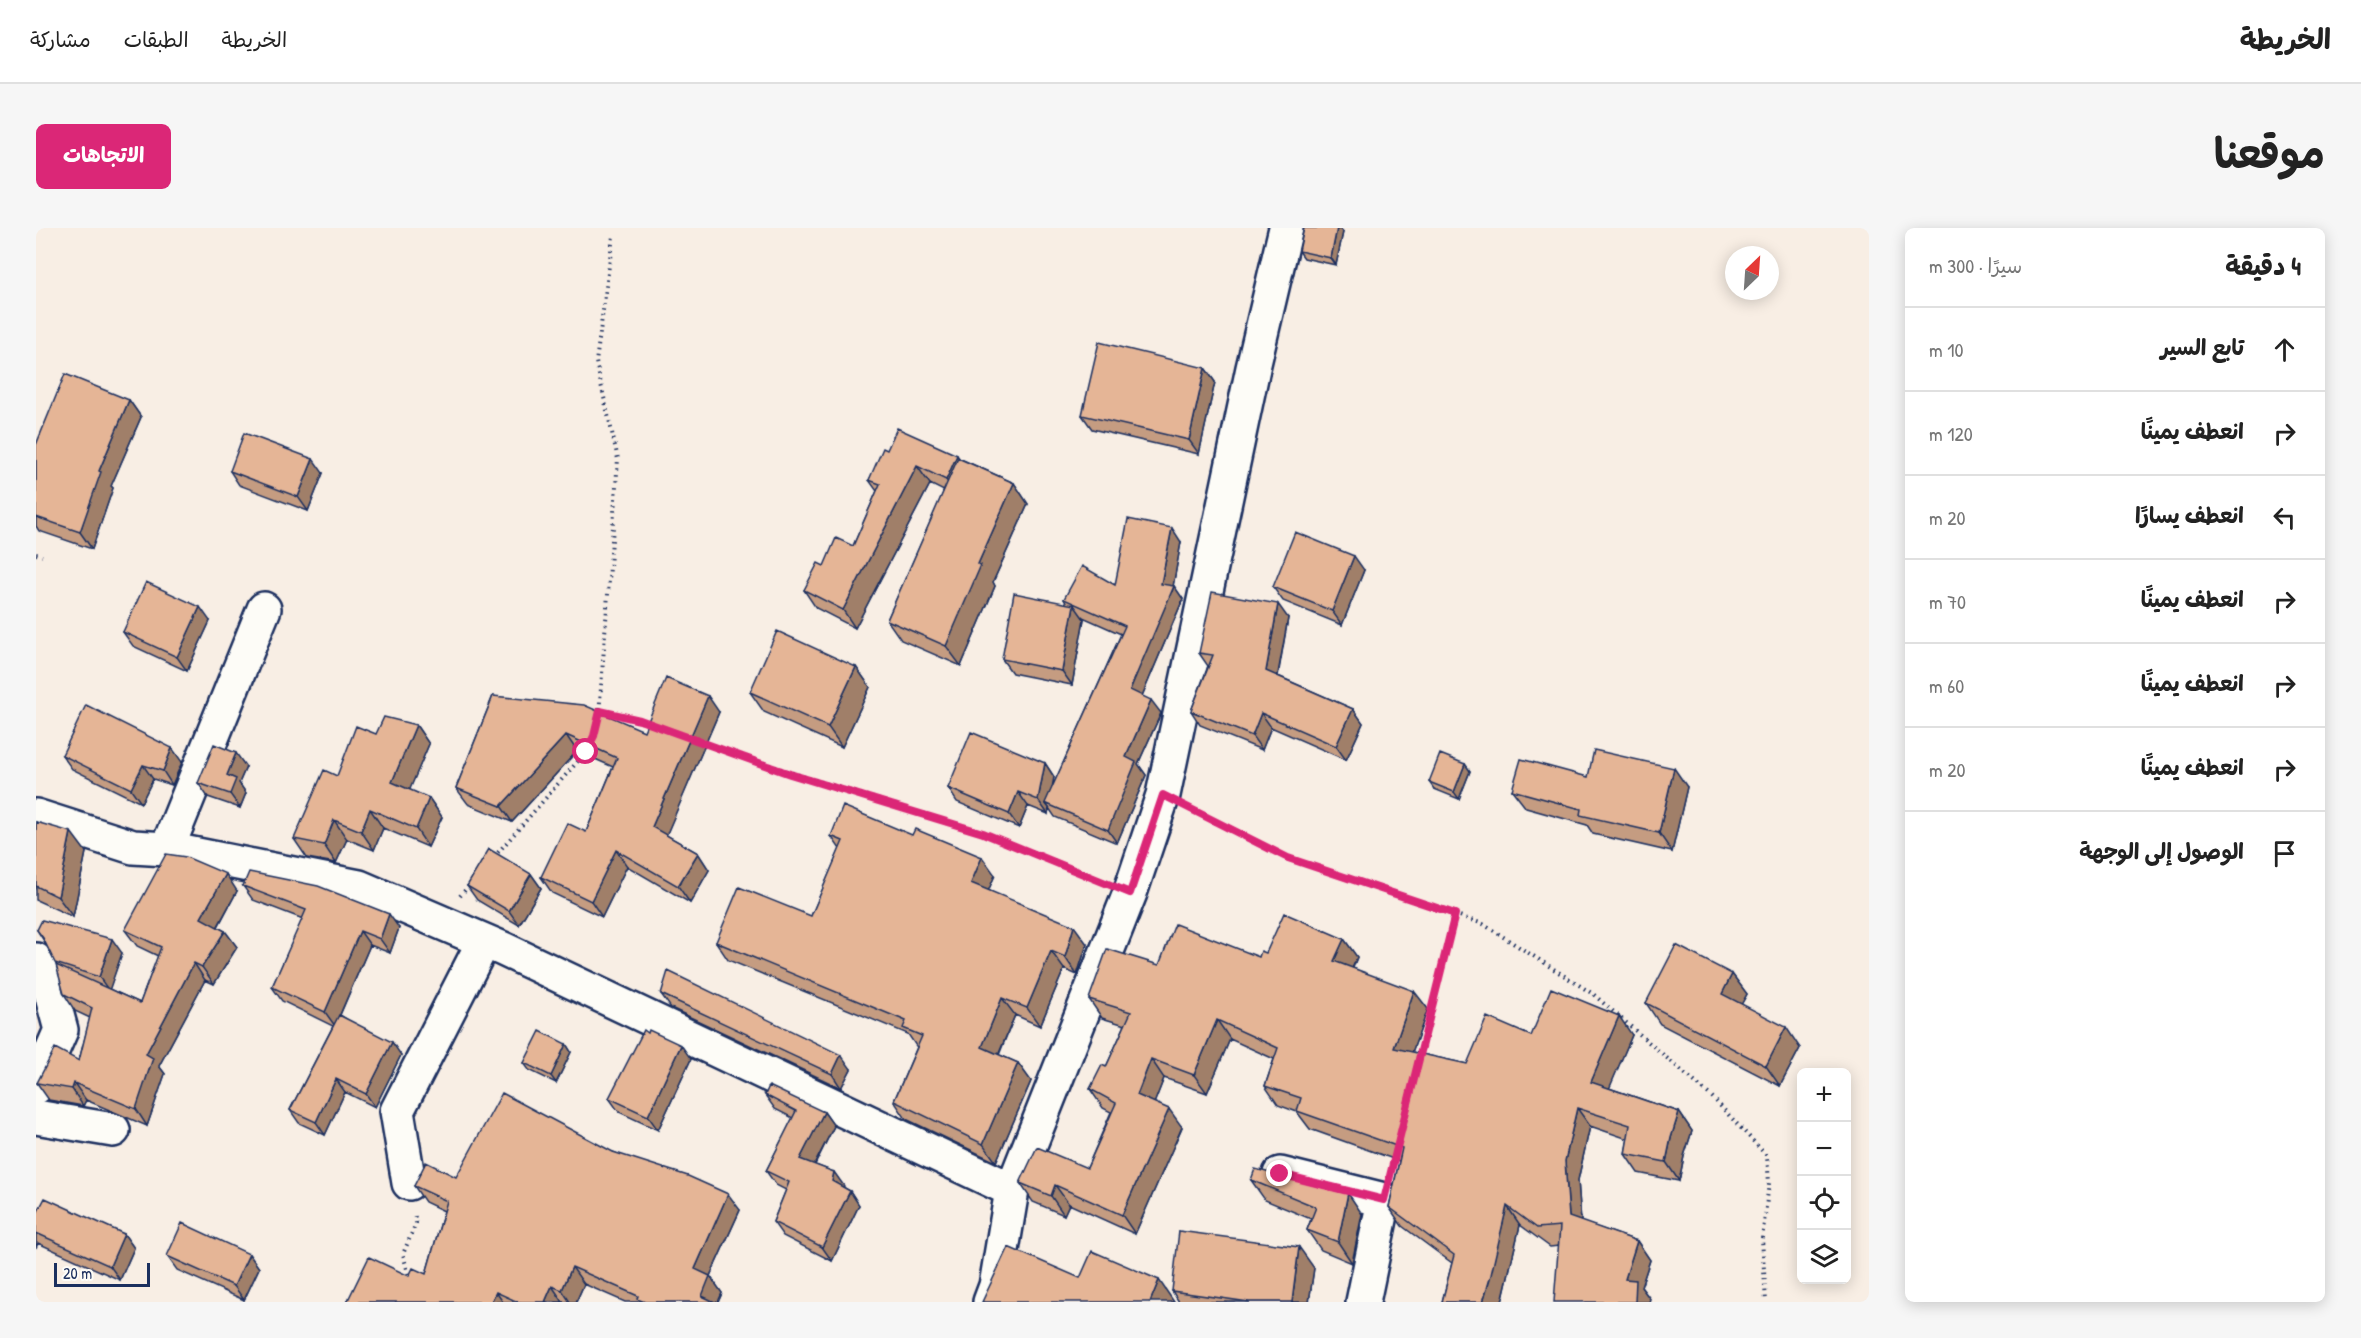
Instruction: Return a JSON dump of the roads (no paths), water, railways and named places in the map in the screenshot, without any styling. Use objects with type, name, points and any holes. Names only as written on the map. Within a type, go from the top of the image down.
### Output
[{"type":"street","points":[[990,1302],[996,1286],[1012,1190],[1130,893],[1163,795],[1252,368],[1287,228]]},
{"type":"street","points":[[167,849],[264,609]]},
{"type":"street","points":[[36,816],[133,847],[167,849],[359,887],[484,941],[1012,1190]]},
{"type":"street","points":[[409,1183],[397,1111],[484,941]]},
{"type":"street","points":[[36,960],[50,989],[61,1030],[36,1087]]},
{"type":"street","points":[[36,1117],[113,1130]]},
{"type":"street","points":[[1280,1174],[1384,1200],[1363,1302]]}]
